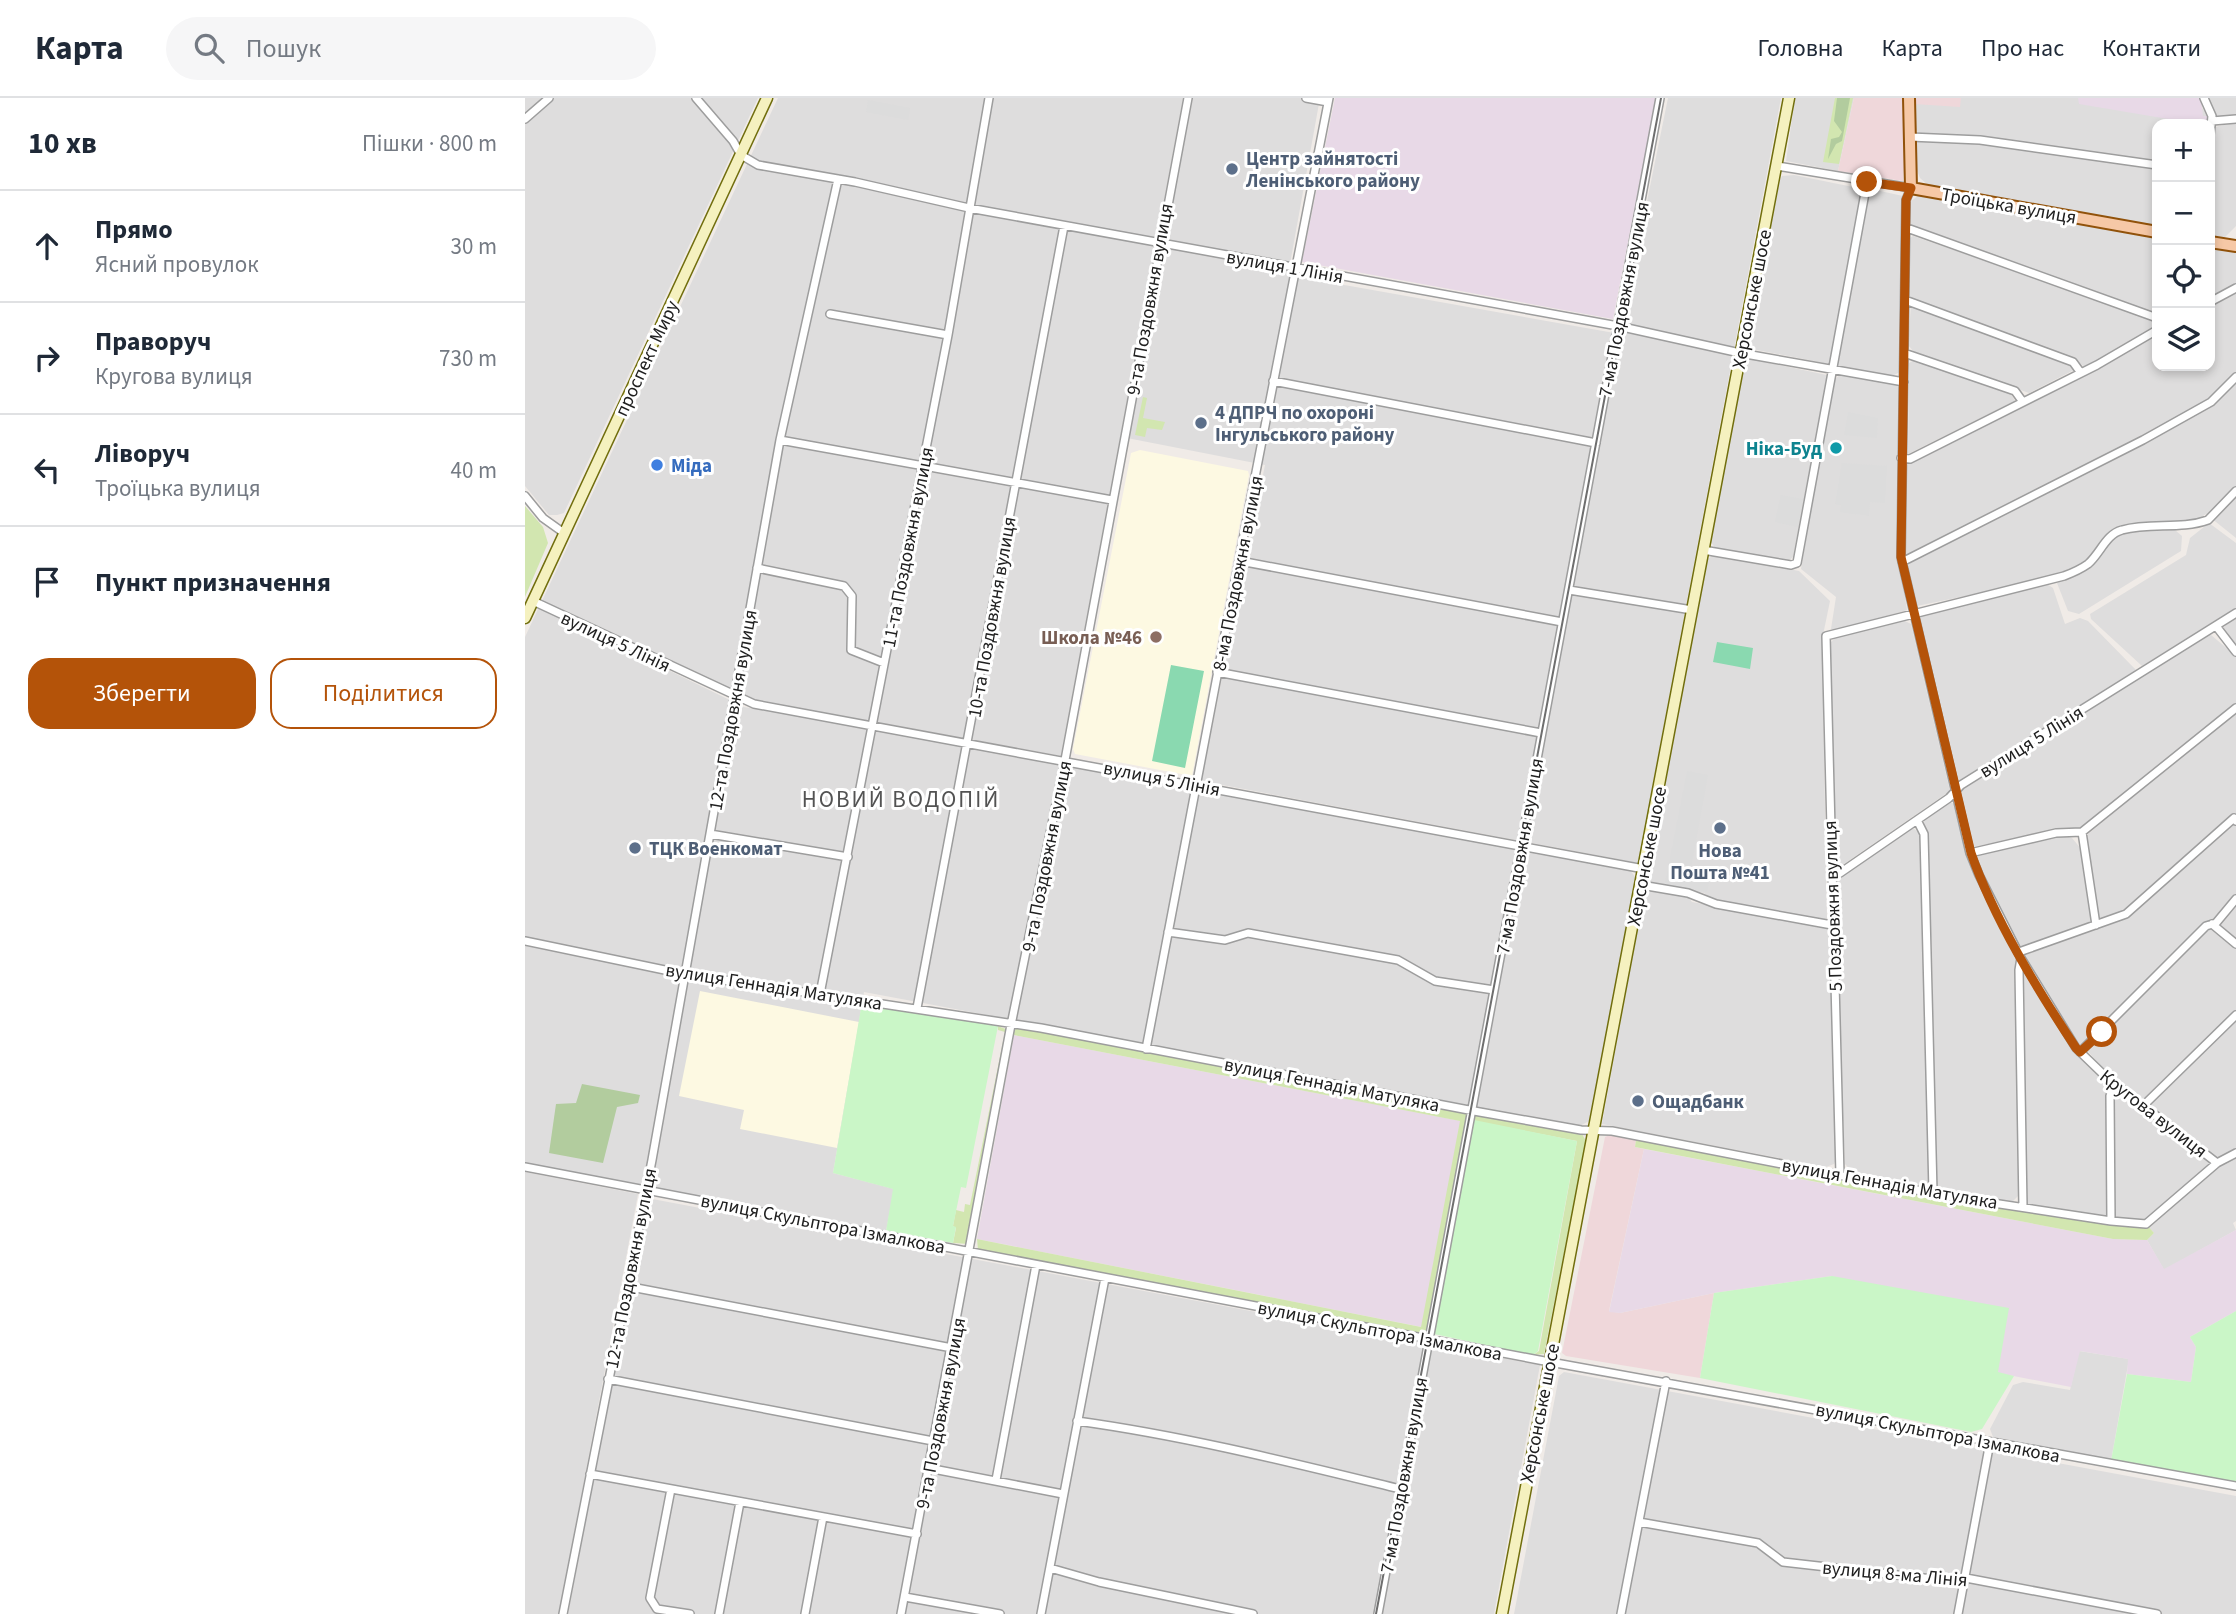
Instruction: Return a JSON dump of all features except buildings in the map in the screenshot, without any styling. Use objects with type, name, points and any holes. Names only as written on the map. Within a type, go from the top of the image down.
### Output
[{"type":"main road","name":"проспект Миру","points":[[525,618],[767,98]]},
{"type":"main road","name":"Херсонське шосе","points":[[1502,1614],[1789,98]]},
{"type":"main road","name":"Кругова вулиця","points":[[1909,98],[1911,188]]},
{"type":"main road","name":"Троїцька вулиця","points":[[1911,188],[2152,231]]},
{"type":"main road","points":[[2215,243],[2236,246]]},
{"type":"street","points":[[525,118],[549,98]]},
{"type":"street","points":[[696,98],[741,155]]},
{"type":"street","name":"11-та Поздовжня вулиця","points":[[820,995],[948,335],[989,98]]},
{"type":"street","name":"9-та Поздовжня вулиця","points":[[901,1614],[1011,1024],[1065,760],[1188,98]]},
{"type":"street","points":[[1306,98],[1329,100]]},
{"type":"street","name":"7-ма Поздовжня вулиця","points":[[1378,1614],[1427,1339],[1473,1111],[1660,98]]},
{"type":"street","points":[[2204,98],[2211,119]]},
{"type":"street","name":"8-ма Поздовжня вулиця","points":[[1146,1049],[1240,561],[1293,268],[1304,229],[1329,100]]},
{"type":"street","points":[[2215,121],[2236,119]]},
{"type":"street","points":[[1910,136],[1980,140],[2152,164]]},
{"type":"street","name":"вулиця 1 Лінія","points":[[741,155],[758,165],[838,179],[969,208],[1618,326],[1740,353],[1904,382]]},
{"type":"street","name":"Троїцька вулиця","points":[[1777,166],[1911,188]]},
{"type":"street","name":"12-та Поздовжня вулиця","points":[[563,1614],[644,1189],[652,1160],[781,440],[838,179]]},
{"type":"street","points":[[1703,550],[1791,565],[1797,563],[1867,182]]},
{"type":"street","name":"Кругова вулиця","points":[[1911,188],[1906,200],[1901,458],[1902,562],[1971,853],[1979,875],[2020,955],[2080,1052],[2217,1163]]},
{"type":"street","name":"10-та Поздовжня вулиця","points":[[917,1008],[1064,226]]},
{"type":"street","points":[[1907,228],[2152,316]]},
{"type":"street","points":[[2215,299],[2236,288]]},
{"type":"street","points":[[1905,300],[2073,362],[2081,373]]},
{"type":"street","points":[[830,313],[948,335]]},
{"type":"street","points":[[1901,458],[1910,459],[2081,373],[2152,333]]},
{"type":"street","points":[[1904,353],[2015,391],[2023,402]]},
{"type":"street","points":[[1902,562],[2143,440],[2211,402],[2236,377]]},
{"type":"street","points":[[1273,381],[1596,443]]},
{"type":"street","points":[[781,440],[1112,500]]},
{"type":"street","points":[[1913,614],[2064,576],[2088,564],[2112,535],[2121,530],[2180,528],[2209,520],[2236,491]]},
{"type":"street","points":[[525,496],[543,518],[564,533]]},
{"type":"street","points":[[1240,561],[1562,622]]},
{"type":"street","points":[[757,568],[844,586],[852,596],[851,650],[884,663]]},
{"type":"street","points":[[1569,590],[1692,610]]},
{"type":"street","name":"вулиця 5 Лінія","points":[[533,601],[736,698],[754,704],[1644,869]]},
{"type":"street","name":"вулиця 5 Лінія","points":[[1831,874],[1840,873],[1955,792],[2236,613]]},
{"type":"street","name":"5 Поздовжня вулиця","points":[[1840,1175],[1842,1146],[1832,925],[1826,636],[1913,614]]},
{"type":"street","points":[[2216,626],[2236,652]]},
{"type":"street","points":[[1217,672],[1541,733]]},
{"type":"street","points":[[1971,853],[2056,833],[2082,832],[2236,708]]},
{"type":"street","points":[[2023,1207],[2020,955],[2126,914],[2234,818],[2236,821]]},
{"type":"street","points":[[1916,820],[1924,834],[1933,1192]]},
{"type":"street","points":[[2082,832],[2096,925]]},
{"type":"street","points":[[710,834],[848,857]]},
{"type":"street","points":[[1641,885],[1688,893],[1716,904],[1832,925]]},
{"type":"street","points":[[2080,1052],[2236,899]]},
{"type":"street","points":[[2212,924],[2236,944]]},
{"type":"street","points":[[1168,932],[1225,940],[1248,933],[1398,960],[1435,981],[1494,990]]},
{"type":"street","name":"вулиця Геннадія Матуляка","points":[[525,941],[684,974],[1011,1024],[1473,1111],[1612,1131],[1933,1192],[2111,1222],[2139,1224],[2155,1219],[2217,1163]]},
{"type":"street","points":[[2144,1105],[2236,1015]]},
{"type":"street","points":[[2111,1222],[2110,1096],[2115,1083]]},
{"type":"street","points":[[2217,1163],[2236,1153]]},
{"type":"street","name":"вулиця Скульптора Ізмалкова","points":[[525,1167],[1549,1362],[2236,1486]]},
{"type":"street","points":[[996,1479],[1036,1265]]},
{"type":"street","points":[[1041,1614],[1105,1278]]},
{"type":"street","points":[[626,1286],[952,1348]]},
{"type":"street","points":[[608,1378],[933,1441]]},
{"type":"street","points":[[1621,1614],[1666,1381]]},
{"type":"street","points":[[1077,1421],[1129,1428],[1265,1456],[1400,1489]]},
{"type":"street","points":[[1958,1614],[1990,1442]]},
{"type":"street","points":[[928,1468],[1063,1493]]},
{"type":"street","points":[[590,1474],[917,1534]]},
{"type":"street","points":[[671,1489],[650,1598],[657,1609],[690,1614]]},
{"type":"street","points":[[719,1614],[740,1502]]},
{"type":"street","points":[[805,1614],[823,1517]]},
{"type":"street","name":"вулиця 8-ма Лінія","points":[[1639,1522],[1758,1543],[1783,1562],[1950,1581],[1966,1578],[2157,1614]]},
{"type":"street","points":[[1050,1567],[1099,1582],[1253,1614]]},
{"type":"street","points":[[905,1597],[1000,1614]]},
{"type":"shaded area","points":[[525,98],[758,98],[564,513],[557,515],[549,515],[525,486]]},
{"type":"shaded area","points":[[778,98],[1183,98],[1061,756],[756,700],[542,601]]},
{"type":"shaded area","points":[[1193,98],[1320,98],[1288,275],[1620,334],[1668,98],[1781,98],[1638,863],[1201,781],[1265,465],[1127,438]]},
{"type":"shaded area","points":[[1335,98],[1656,98],[1613,319],[1302,262]]},
{"type":"shaded area","points":[[1795,98],[1854,98],[1838,171],[1786,161]]},
{"type":"shaded area","points":[[1854,98],[1903,98],[1906,141],[1903,181],[1838,171]]},
{"type":"shaded area","points":[[1914,98],[2201,98],[2202,108],[2209,116],[2209,119],[2152,119],[2152,162],[2045,145],[1919,133],[1915,130]]},
{"type":"shaded area","points":[[1914,98],[1961,98],[1960,107],[1914,104]]},
{"type":"shaded area","points":[[2078,98],[2201,98],[2203,116],[2209,116],[2209,119],[2168,119],[2079,104]]},
{"type":"shaded area","points":[[2207,98],[2236,98],[2236,117],[2220,118],[2215,115]]},
{"type":"shaded area","points":[[868,100],[910,108],[908,120],[866,112]]},
{"type":"shaded area","points":[[2236,122],[2236,226],[2224,238],[2215,237],[2215,127]]},
{"type":"shaded area","points":[[1917,139],[1980,142],[2152,167],[2152,225],[1929,186],[1920,178],[1916,168]]},
{"type":"shaded area","points":[[1794,175],[1863,189],[1829,364],[1747,348],[1780,180],[1782,176]]},
{"type":"shaded area","points":[[1868,190],[1903,196],[1900,372],[1892,376],[1838,366],[1837,363]]},
{"type":"shaded area","points":[[1919,195],[2152,237],[2152,312],[1943,241],[1911,225],[1910,202]]},
{"type":"shaded area","points":[[1913,236],[2152,318],[2152,329],[2085,367],[2076,361],[1910,299],[1910,238]]},
{"type":"shaded area","points":[[2215,248],[2236,252],[2236,284],[2215,295]]},
{"type":"shaded area","points":[[2236,291],[2236,373],[2209,401],[1910,557],[1904,556],[1906,467],[1909,463],[2152,336],[2152,371],[2215,371],[2215,302]]},
{"type":"shaded area","points":[[1911,305],[2073,366],[2074,370],[2029,393],[1914,352],[1908,345]]},
{"type":"shaded area","points":[[1750,359],[1827,375],[1793,557],[1788,561],[1715,548],[1711,542],[1744,363]]},
{"type":"shaded area","points":[[1914,360],[2010,392],[2015,401],[1908,454],[1909,363]]},
{"type":"shaded area","points":[[1840,375],[1897,385],[1899,388],[1896,541],[1907,610],[1835,631],[1831,629],[1836,597],[1801,569],[1834,380]]},
{"type":"shaded area","points":[[2236,381],[2236,538],[2206,514],[2197,520],[2122,528],[2079,567],[2047,579],[1917,606],[1907,568],[1911,562],[2212,404]]},
{"type":"shaded area","points":[[1848,412],[1878,418],[1877,438],[1844,435]]},
{"type":"shaded area","name":"Школа №46","points":[[1140,450],[1248,471],[1249,475],[1192,776],[1075,754],[1073,749],[1131,453]]},
{"type":"shaded area","points":[[1842,463],[1887,466],[1885,503],[1870,502],[1869,516],[1840,512],[1841,505],[1835,504]]},
{"type":"shaded area","points":[[1781,495],[1803,499],[1798,527],[1775,522]]},
{"type":"shaded area","points":[[2209,523],[2236,543],[2236,609],[2142,666],[2091,619],[2090,614],[2186,555],[2190,538]]},
{"type":"shaded area","points":[[2143,530],[2175,530],[2182,536],[2181,551],[2079,614],[2068,611],[2057,583],[2086,568],[2113,536]]},
{"type":"shaded area","points":[[1713,555],[1799,571],[1830,601],[1822,640],[1827,920],[1716,902],[1704,893],[1647,881],[1708,559]]},
{"type":"shaded area","points":[[2047,584],[2053,588],[2065,624],[2080,618],[2088,621],[2136,670],[1958,783],[1919,619],[1924,614],[1977,599]]},
{"type":"shaded area","points":[[539,607],[744,707],[1057,761],[1630,870],[1636,878],[1589,1121],[1580,1126],[864,992],[833,1173],[894,1189],[886,1231],[525,1163],[525,637]]},
{"type":"shaded area","points":[[2236,615],[2236,648],[2223,628]]},
{"type":"shaded area","points":[[1905,621],[1911,624],[1950,791],[1838,868],[1833,863],[1830,643],[1836,637]]},
{"type":"shaded area","points":[[2211,635],[2236,656],[2236,705],[2085,827],[1971,847],[1959,791],[1961,788],[2203,636]]},
{"type":"shaded area","points":[[2236,711],[2236,818],[2125,913],[2098,921],[2087,835]]},
{"type":"shaded area","points":[[1687,771],[1708,775],[1691,869],[1695,875],[1710,878],[1707,892],[1665,883]]},
{"type":"shaded area","points":[[1950,802],[1954,804],[1968,855],[2017,957],[2021,1193],[2012,1202],[1940,1192],[1936,1185],[1932,952],[1924,820]]},
{"type":"shaded area","points":[[2232,822],[2236,824],[2236,895],[2215,921],[2082,1045],[2077,1045],[2022,954],[2126,916]]},
{"type":"shaded area","points":[[1913,828],[1921,834],[1930,1181],[1924,1186],[1855,1175],[1845,1164],[1833,887],[1837,878]]},
{"type":"shaded area","points":[[2063,835],[2072,838],[2082,850],[2093,923],[2021,948],[1981,874],[1975,855],[2017,843]]},
{"type":"shaded area","points":[[1650,890],[1687,896],[1692,902],[1829,930],[1839,1153],[1834,1164],[1826,1167],[1602,1124],[1644,894]]},
{"type":"shaded area","points":[[2236,903],[2236,942],[2217,925]]},
{"type":"shaded area","points":[[2210,927],[2236,946],[2236,1012],[2142,1101],[2107,1074],[2087,1050]]},
{"type":"shaded area","points":[[2024,970],[2076,1052],[2099,1075],[2107,1088],[2108,1212],[2105,1216],[2026,1205]]},
{"type":"shaded area","points":[[700,991],[859,1022],[837,1148],[740,1129],[744,1110],[679,1096]]},
{"type":"shaded area","points":[[2236,1018],[2236,1150],[2218,1160],[2148,1105]]},
{"type":"shaded area","points":[[1014,1035],[1461,1121],[1422,1327],[977,1239]]},
{"type":"shaded area","points":[[2119,1090],[2212,1163],[2146,1222],[2115,1218],[2114,1215],[2112,1096]]},
{"type":"shaded area","points":[[1612,1134],[1636,1140],[1635,1147],[1644,1149],[1609,1311],[1620,1313],[1714,1293],[1700,1378],[1566,1356],[1562,1353],[1605,1137]]},
{"type":"shaded area","points":[[1644,1149],[2113,1239],[2147,1240],[2164,1269],[2236,1230],[2236,1311],[2190,1337],[2196,1347],[2191,1382],[2127,1374],[2128,1359],[2080,1351],[2071,1387],[1998,1373],[1832,1276],[1714,1293],[1620,1313],[1609,1312]]},
{"type":"shaded area","points":[[2236,1156],[2236,1221],[2233,1223],[2236,1230],[2164,1270],[2147,1240],[2154,1233],[2147,1225],[2157,1220],[2219,1166]]},
{"type":"shaded area","points":[[525,1172],[638,1194],[559,1614],[525,1614]]},
{"type":"shaded area","points":[[647,1198],[1540,1365],[1494,1614],[568,1614]]},
{"type":"shaded area","points":[[2079,1351],[2129,1359],[2111,1461],[1993,1437],[1990,1429],[2013,1385],[2023,1382],[2070,1390]]},
{"type":"shaded area","points":[[1564,1372],[2236,1496],[2236,1614],[1514,1614],[1559,1376]]},
{"type":"green space","points":[[1835,98],[1853,98],[1839,164],[1823,162]]},
{"type":"green space","points":[[1837,98],[1850,98],[1842,141],[1836,144],[1828,159],[1831,139],[1839,137],[1842,132],[1834,121]]},
{"type":"green space","points":[[1143,397],[1147,398],[1143,418],[1165,422],[1162,430],[1147,428],[1145,437],[1135,435]]},
{"type":"green space","points":[[525,506],[543,527],[548,543],[525,597]]},
{"type":"green space","points":[[1717,642],[1753,648],[1750,669],[1713,662]]},
{"type":"green space","points":[[1171,665],[1204,671],[1185,768],[1152,761]]},
{"type":"green space","points":[[862,1002],[998,1026],[966,1188],[961,1187],[953,1226],[956,1227],[953,1243],[886,1231],[893,1189],[833,1173]]},
{"type":"green space","points":[[998,1026],[1008,1030],[969,1244],[953,1243],[956,1210],[964,1212],[965,1204],[970,1205],[1005,1032],[998,1030]]},
{"type":"green space","points":[[1019,1028],[1582,1134],[1586,1141],[1544,1354],[1533,1355],[1539,1351],[1577,1141],[1474,1121],[1434,1334],[1437,1337],[978,1250],[977,1239],[1421,1327],[1460,1121],[1014,1035],[1014,1030]]},
{"type":"green space","points":[[582,1084],[640,1095],[638,1103],[617,1107],[603,1163],[549,1153],[556,1104],[576,1103]]},
{"type":"green space","points":[[1474,1120],[1577,1141],[1538,1351],[1533,1355],[1434,1334]]},
{"type":"green space","points":[[1636,1140],[2026,1212],[2147,1225],[2154,1233],[2147,1240],[2113,1239],[1635,1147]]},
{"type":"green space","points":[[1832,1276],[2009,1308],[1998,1372],[2014,1376],[1982,1429],[1971,1432],[1700,1378],[1714,1293]]},
{"type":"green space","points":[[2236,1311],[2236,1483],[2111,1461],[2127,1374],[2191,1382],[2196,1347],[2190,1337]]},
{"type":"tram line","points":[[1376,1614],[1661,98]]},
{"type":"place","name":"Центр зайнятості Ленінського району","points":[[1232,169]]},
{"type":"place","name":"4 ДПРЧ по охороні Інгульського району","points":[[1201,423]]},
{"type":"place","name":"Ніка-Буд","points":[[1836,448]]},
{"type":"place","name":"Міда","points":[[657,465]]},
{"type":"place","name":"Школа №46","points":[[1156,637]]},
{"type":"place","name":"Нова Пошта №41","points":[[1720,828]]},
{"type":"place","name":"ТЦК Военкомат","points":[[635,848]]},
{"type":"place","name":"Ощадбанк","points":[[1638,1101]]},
{"type":"district","name":"НОВИЙ ВОДОПІЙ","points":[[901,799]]},
{"type":"route","points":[[1867,182],[1911,188],[1906,200],[1901,557],[1957,803],[1979,875],[2021,958],[2054,1014],[2080,1052],[2102,1032]]}]
